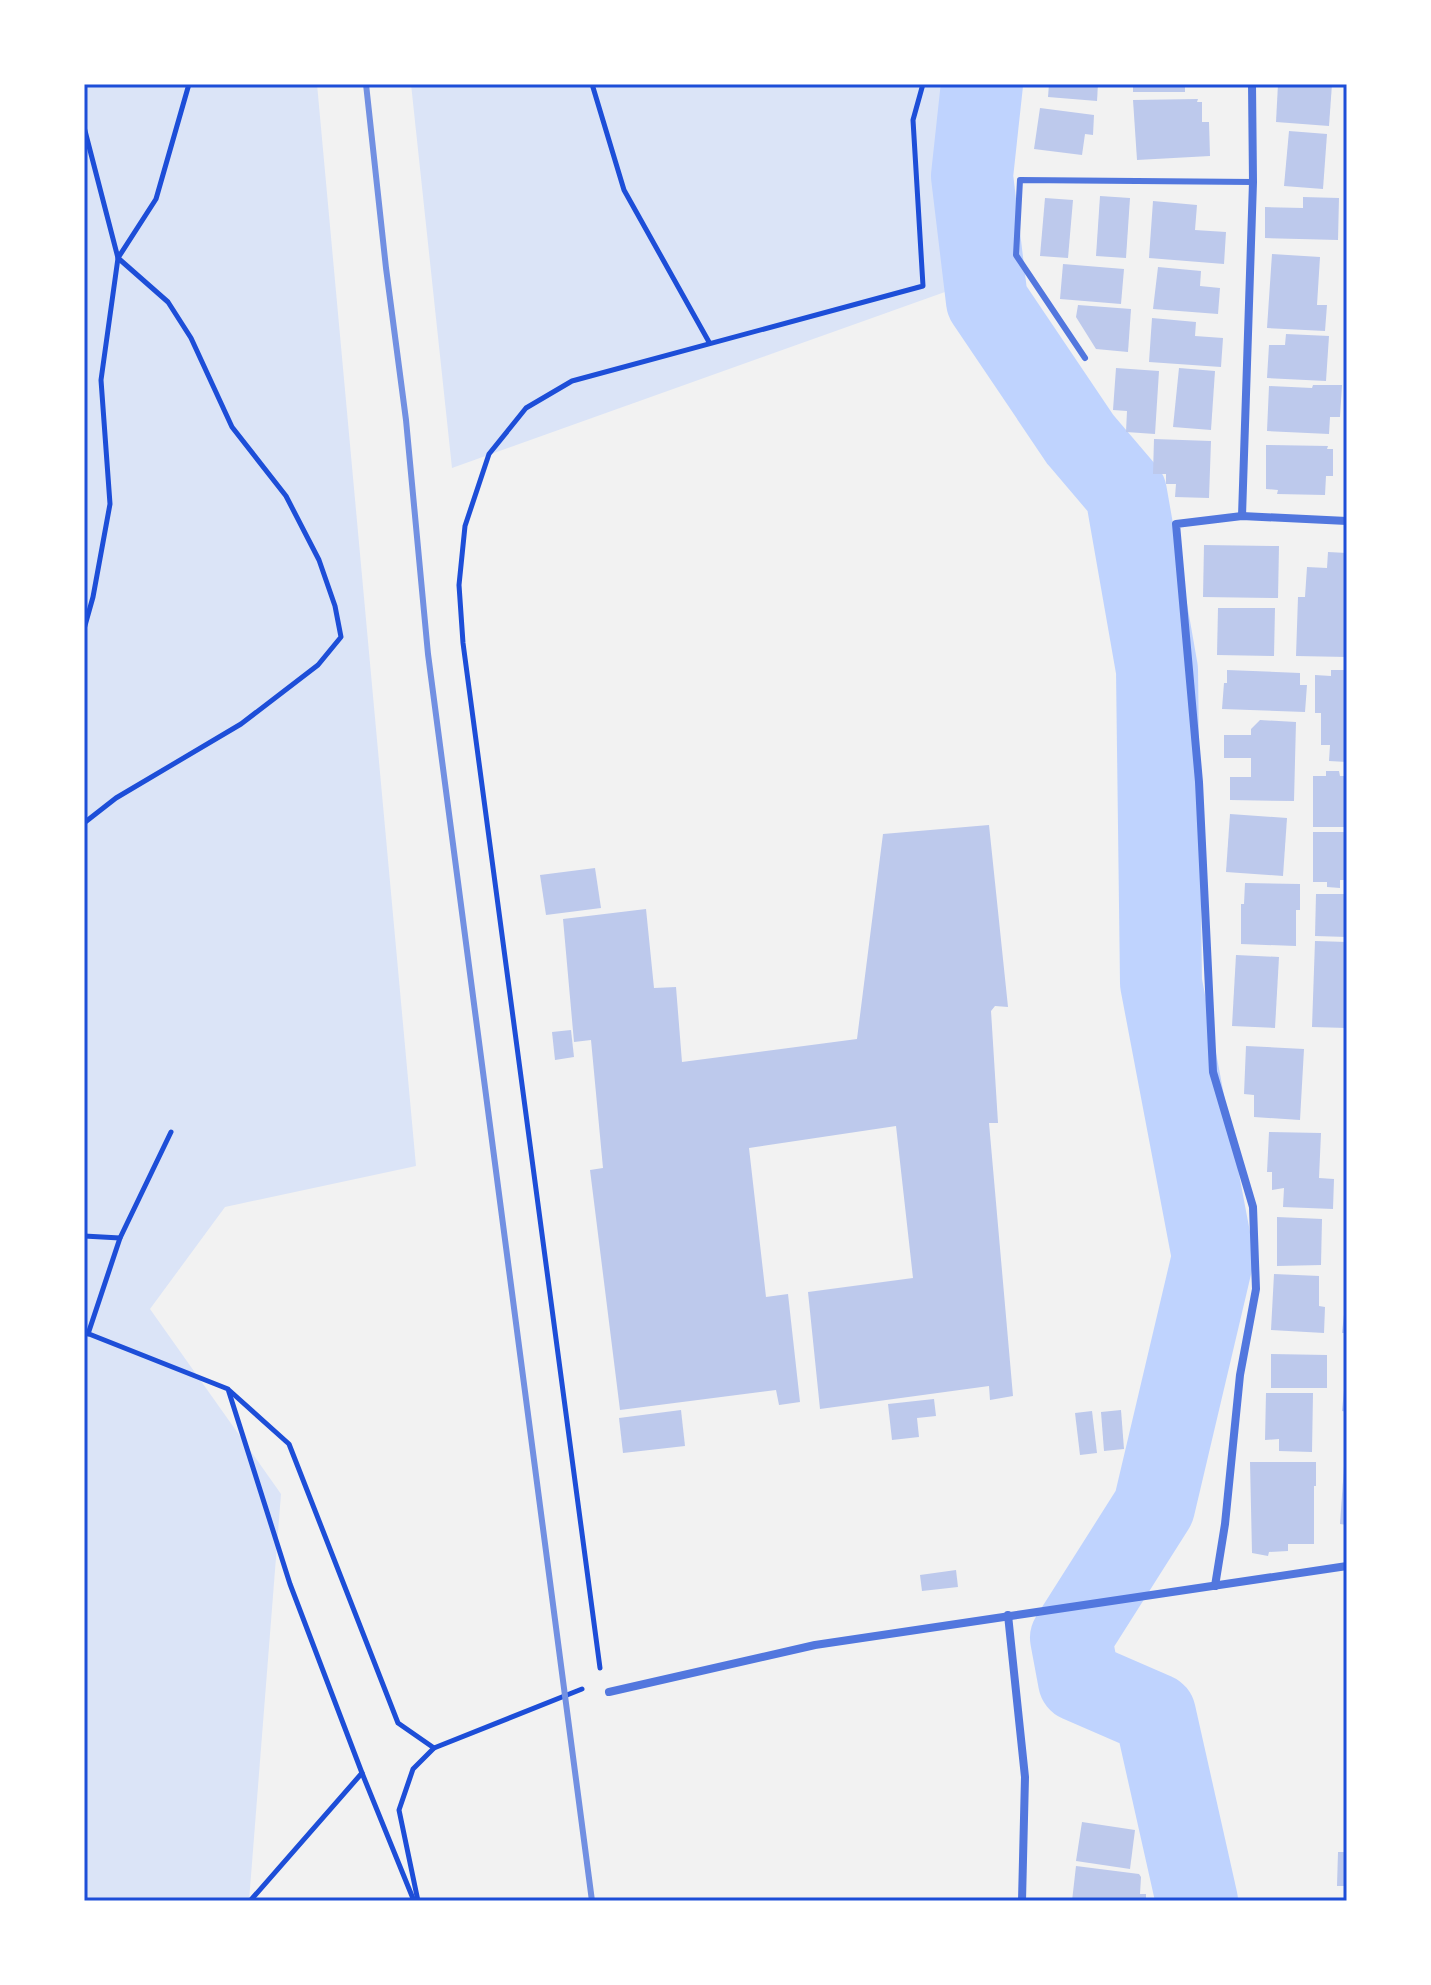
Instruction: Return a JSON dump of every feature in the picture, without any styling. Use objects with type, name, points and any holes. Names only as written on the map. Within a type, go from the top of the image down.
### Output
[{"type":"street","points":[[1242,516],[1253,182],[1252,84]]},
{"type":"street","points":[[1215,1586],[1225,1524],[1240,1375],[1256,1289],[1253,1207],[1213,1072],[1199,782],[1176,524],[1242,516],[1347,521]]},
{"type":"street","points":[[607,1687],[815,1645],[1347,1566]]},
{"type":"street","points":[[1008,1615],[1025,1777],[1022,1901]]},
{"type":"lane","points":[[1085,358],[1016,255],[1020,180],[1253,182]]},
{"type":"path","points":[[118,258],[156,199],[189,84]]},
{"type":"path","points":[[592,84],[624,190],[709,342]]},
{"type":"path","points":[[416,1901],[399,1810],[413,1769],[434,1748],[565,1694],[607,1687],[599,1664],[463,643],[459,585],[465,526],[489,454],[526,408],[572,381],[923,286],[913,120],[923,84]]},
{"type":"path","points":[[84,127],[118,258],[101,380],[110,504],[84,629]]},
{"type":"path","points":[[84,823],[116,798],[241,724],[318,665],[341,637],[335,606],[319,560],[286,496],[232,427],[191,338],[168,302],[118,258]]},
{"type":"path","points":[[171,1132],[120,1238],[86,1333],[228,1389],[289,1444],[398,1723],[434,1748]]},
{"type":"path","points":[[84,1236],[120,1238]]},
{"type":"path","points":[[228,1389],[290,1584],[362,1773],[416,1901]]},
{"type":"path","points":[[250,1901],[362,1773]]},
{"type":"shaded area","points":[[84,84],[317,84],[416,1166],[225,1207],[150,1309],[281,1494],[249,1901],[84,1901]]},
{"type":"shaded area","points":[[411,84],[951,84],[935,145],[945,292],[452,468]]},
{"type":"building","points":[[1049,84],[1098,84],[1097,101],[1048,97]]},
{"type":"building","points":[[1133,84],[1185,84],[1185,92],[1133,92]]},
{"type":"building","points":[[1278,84],[1332,84],[1329,126],[1276,122]]},
{"type":"building","points":[[1198,99],[1197,102],[1202,102],[1202,122],[1209,122],[1210,156],[1137,160],[1133,100]]},
{"type":"building","points":[[1040,108],[1094,115],[1093,135],[1085,134],[1082,155],[1034,149]]},
{"type":"building","points":[[1289,131],[1327,134],[1323,189],[1284,186]]},
{"type":"building","points":[[1100,196],[1130,198],[1126,258],[1096,256]]},
{"type":"building","points":[[1303,197],[1339,198],[1338,240],[1265,238],[1265,207],[1303,208]]},
{"type":"building","points":[[1045,198],[1073,200],[1068,258],[1040,256]]},
{"type":"building","points":[[1153,201],[1197,205],[1195,230],[1226,232],[1224,264],[1149,258]]},
{"type":"building","points":[[1272,254],[1320,257],[1317,305],[1327,305],[1325,331],[1267,328]]},
{"type":"building","points":[[1063,264],[1124,269],[1121,304],[1060,299]]},
{"type":"building","points":[[1158,267],[1201,271],[1200,286],[1220,288],[1218,314],[1153,309]]},
{"type":"building","points":[[1078,305],[1131,309],[1128,352],[1096,349],[1076,317]]},
{"type":"building","points":[[1152,318],[1196,322],[1195,336],[1223,338],[1221,367],[1149,362]]},
{"type":"building","points":[[1286,334],[1329,336],[1326,381],[1267,378],[1269,345],[1285,345]]},
{"type":"building","points":[[1116,368],[1159,371],[1155,434],[1126,432],[1127,411],[1113,410]]},
{"type":"building","points":[[1179,368],[1215,371],[1211,430],[1173,427]]},
{"type":"building","points":[[1313,385],[1342,385],[1340,417],[1330,417],[1329,434],[1267,431],[1269,386],[1312,388]]},
{"type":"building","points":[[1154,439],[1211,441],[1209,498],[1175,497],[1176,484],[1166,484],[1166,474],[1153,474]]},
{"type":"building","points":[[1266,445],[1328,446],[1327,449],[1333,449],[1333,476],[1326,476],[1325,495],[1277,494],[1278,490],[1266,489]]},
{"type":"building","points":[[1204,545],[1279,546],[1278,598],[1203,597]]},
{"type":"building","points":[[1328,552],[1347,553],[1347,657],[1296,656],[1298,597],[1305,597],[1307,567],[1327,568]]},
{"type":"building","points":[[1218,608],[1275,608],[1274,656],[1217,655]]},
{"type":"building","points":[[1227,670],[1300,673],[1300,685],[1307,685],[1305,712],[1222,709]]},
{"type":"building","points":[[1331,670],[1347,670],[1347,762],[1329,761],[1330,745],[1321,745],[1321,713],[1315,713],[1315,675],[1331,676]]},
{"type":"building","points":[[1260,720],[1296,722],[1294,801],[1230,800],[1230,777],[1251,777],[1251,758],[1224,758],[1224,735],[1251,735],[1251,729]]},
{"type":"building","points":[[1326,771],[1339,771],[1340,776],[1347,776],[1347,827],[1313,827],[1313,776],[1326,776]]},
{"type":"building","points":[[1230,814],[1287,818],[1283,876],[1226,872]]},
{"type":"building","points":[[989,825],[1008,1007],[995,1006],[991,1011],[998,1123],[989,1123],[1013,1396],[990,1400],[989,1386],[820,1409],[808,1292],[913,1278],[896,1126],[749,1148],[766,1297],[788,1294],[800,1402],[779,1405],[776,1390],[620,1410],[590,1170],[603,1168],[591,1040],[574,1042],[563,919],[646,909],[654,988],[676,987],[682,1062],[857,1039],[883,834]]},
{"type":"building","points":[[1313,832],[1347,832],[1347,880],[1340,880],[1340,888],[1327,887],[1327,882],[1313,882]]},
{"type":"building","points":[[595,868],[601,908],[546,915],[540,875]]},
{"type":"building","points":[[1245,883],[1300,884],[1296,946],[1241,944],[1241,904],[1244,904]]},
{"type":"building","points":[[1316,894],[1347,894],[1347,937],[1315,936]]},
{"type":"building","points":[[1315,941],[1347,942],[1347,1028],[1312,1027]]},
{"type":"building","points":[[1236,955],[1279,957],[1275,1028],[1232,1026]]},
{"type":"building","points":[[571,1030],[574,1057],[555,1060],[552,1032]]},
{"type":"building","points":[[1246,1046],[1304,1049],[1300,1120],[1254,1117],[1254,1095],[1244,1094]]},
{"type":"building","points":[[1269,1132],[1321,1133],[1319,1178],[1334,1179],[1333,1209],[1283,1207],[1284,1188],[1272,1190],[1272,1172],[1267,1172]]},
{"type":"building","points":[[1277,1217],[1322,1219],[1321,1265],[1277,1266]]},
{"type":"building","points":[[1274,1274],[1319,1276],[1319,1306],[1325,1307],[1324,1333],[1271,1330]]},
{"type":"building","points":[[1345,1305],[1347,1333],[1342,1333]]},
{"type":"building","points":[[1271,1354],[1327,1355],[1327,1388],[1271,1388]]},
{"type":"building","points":[[1347,1380],[1347,1412],[1342,1411]]},
{"type":"building","points":[[1266,1393],[1313,1393],[1312,1452],[1279,1451],[1279,1439],[1265,1440]]},
{"type":"building","points":[[934,1399],[936,1416],[917,1418],[919,1437],[892,1440],[888,1404]]},
{"type":"building","points":[[681,1410],[685,1446],[623,1453],[619,1418]]},
{"type":"building","points":[[1121,1410],[1124,1449],[1104,1451],[1101,1412]]},
{"type":"building","points":[[1092,1411],[1097,1453],[1080,1455],[1075,1413]]},
{"type":"building","points":[[1347,1452],[1347,1525],[1340,1524]]},
{"type":"building","points":[[1250,1462],[1316,1462],[1314,1544],[1288,1544],[1288,1551],[1269,1552],[1268,1556],[1252,1553]]},
{"type":"building","points":[[956,1570],[958,1587],[922,1591],[920,1575]]},
{"type":"building","points":[[1082,1822],[1135,1830],[1130,1869],[1076,1861]]},
{"type":"building","points":[[1338,1852],[1347,1852],[1347,1886],[1337,1886]]},
{"type":"building","points":[[1076,1866],[1139,1874],[1140,1894],[1146,1894],[1146,1901],[1072,1901]]},
{"type":"waterway","points":[[982,84],[972,176],[987,301],[1080,439],[1126,493],[1157,670],[1161,983],[1213,1257],[1154,1507],[1071,1638],[1079,1681],[1155,1714],[1197,1901]]},
{"type":"railway","points":[[366,84],[406,420],[428,654],[592,1901]]}]
